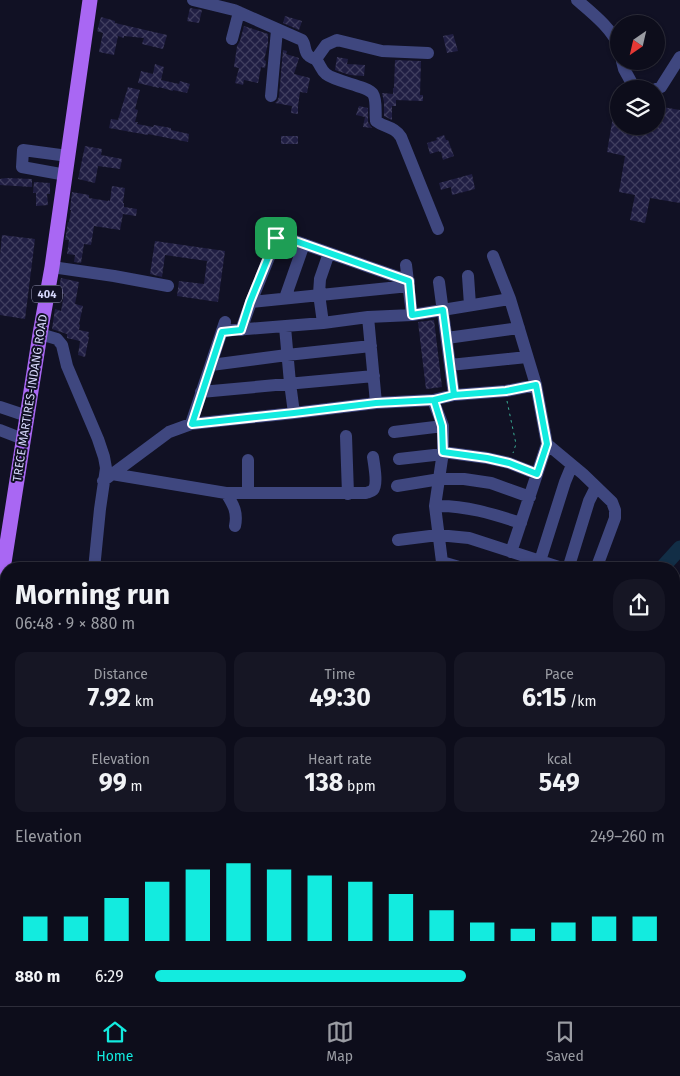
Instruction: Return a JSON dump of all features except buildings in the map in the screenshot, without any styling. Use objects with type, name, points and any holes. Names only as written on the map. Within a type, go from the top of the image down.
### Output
[{"type":"main road","name":"TRECE MARTIRES-INDANG ROAD","points":[[2,562],[5,527],[24,439],[52,267],[90,0]]},
{"type":"street","points":[[193,0],[234,10],[302,40],[305,43],[306,53],[308,56],[316,59],[322,70],[333,78],[373,94],[376,121],[379,124],[392,128],[402,137],[438,229]]},
{"type":"street","points":[[577,0],[610,32]]},
{"type":"street","points":[[232,39],[239,12]]},
{"type":"street","points":[[271,96],[277,30]]},
{"type":"street","points":[[316,59],[326,45],[337,40],[382,51],[428,53]]},
{"type":"street","points":[[665,80],[680,57]]},
{"type":"street","points":[[66,174],[22,167],[23,150],[68,156]]},
{"type":"street","points":[[241,330],[250,302],[278,235],[409,284]]},
{"type":"street","points":[[285,298],[304,244]]},
{"type":"street","points":[[323,323],[319,294],[320,279],[328,253]]},
{"type":"street","points":[[493,256],[510,299],[528,357],[536,385],[547,444],[511,552]]},
{"type":"street","points":[[406,265],[412,315]]},
{"type":"street","points":[[52,267],[168,286]]},
{"type":"street","points":[[468,276],[470,305]]},
{"type":"street","points":[[439,282],[454,395]]},
{"type":"street","points":[[250,302],[409,284]]},
{"type":"street","points":[[192,424],[223,327],[241,330],[323,323],[368,316],[412,315],[510,299]]},
{"type":"street","points":[[368,316],[376,403]]},
{"type":"street","points":[[285,327],[294,413]]},
{"type":"street","points":[[447,338],[519,328]]},
{"type":"street","points":[[40,334],[57,340],[62,344],[69,370],[102,451],[108,478],[100,509],[95,562]]},
{"type":"street","points":[[210,365],[370,346]]},
{"type":"street","points":[[450,365],[528,357]]},
{"type":"street","points":[[201,392],[374,376]]},
{"type":"street","points":[[108,478],[169,432],[192,424],[376,403],[434,400],[454,395],[506,391],[536,385]]},
{"type":"street","points":[[434,400],[442,426],[443,453],[435,506],[440,562]]},
{"type":"street","points":[[0,407],[27,416]]},
{"type":"street","points":[[394,432],[442,426]]},
{"type":"street","points":[[0,430],[24,439]]},
{"type":"street","points":[[346,436],[348,494]]},
{"type":"street","points":[[547,444],[612,502],[615,514],[598,562]]},
{"type":"street","points":[[400,459],[443,453],[487,458],[509,463],[537,474]]},
{"type":"street","points":[[108,478],[226,493],[366,493],[372,492],[376,485],[373,457]]},
{"type":"street","points":[[248,460],[248,493]]},
{"type":"street","points":[[540,561],[572,465]]},
{"type":"street","points":[[397,486],[440,479],[464,479],[491,483],[530,497]]},
{"type":"street","points":[[568,562],[596,486]]},
{"type":"street","points":[[226,493],[235,506],[235,526]]},
{"type":"street","points":[[435,506],[476,510],[521,523]]},
{"type":"street","points":[[398,540],[438,535],[469,538],[543,562]]},
{"type":"path","points":[[506,391],[516,444],[509,463]]},
{"type":"waterway","points":[[667,562],[680,548]]},
{"type":"route","points":[[276,238],[250,302],[241,330],[222,332],[192,424],[376,403],[434,400],[454,395],[506,391],[536,385],[547,444],[537,474],[509,463],[443,452],[442,426],[434,400],[454,395],[443,310],[412,315],[409,281],[278,235],[276,238]]}]
